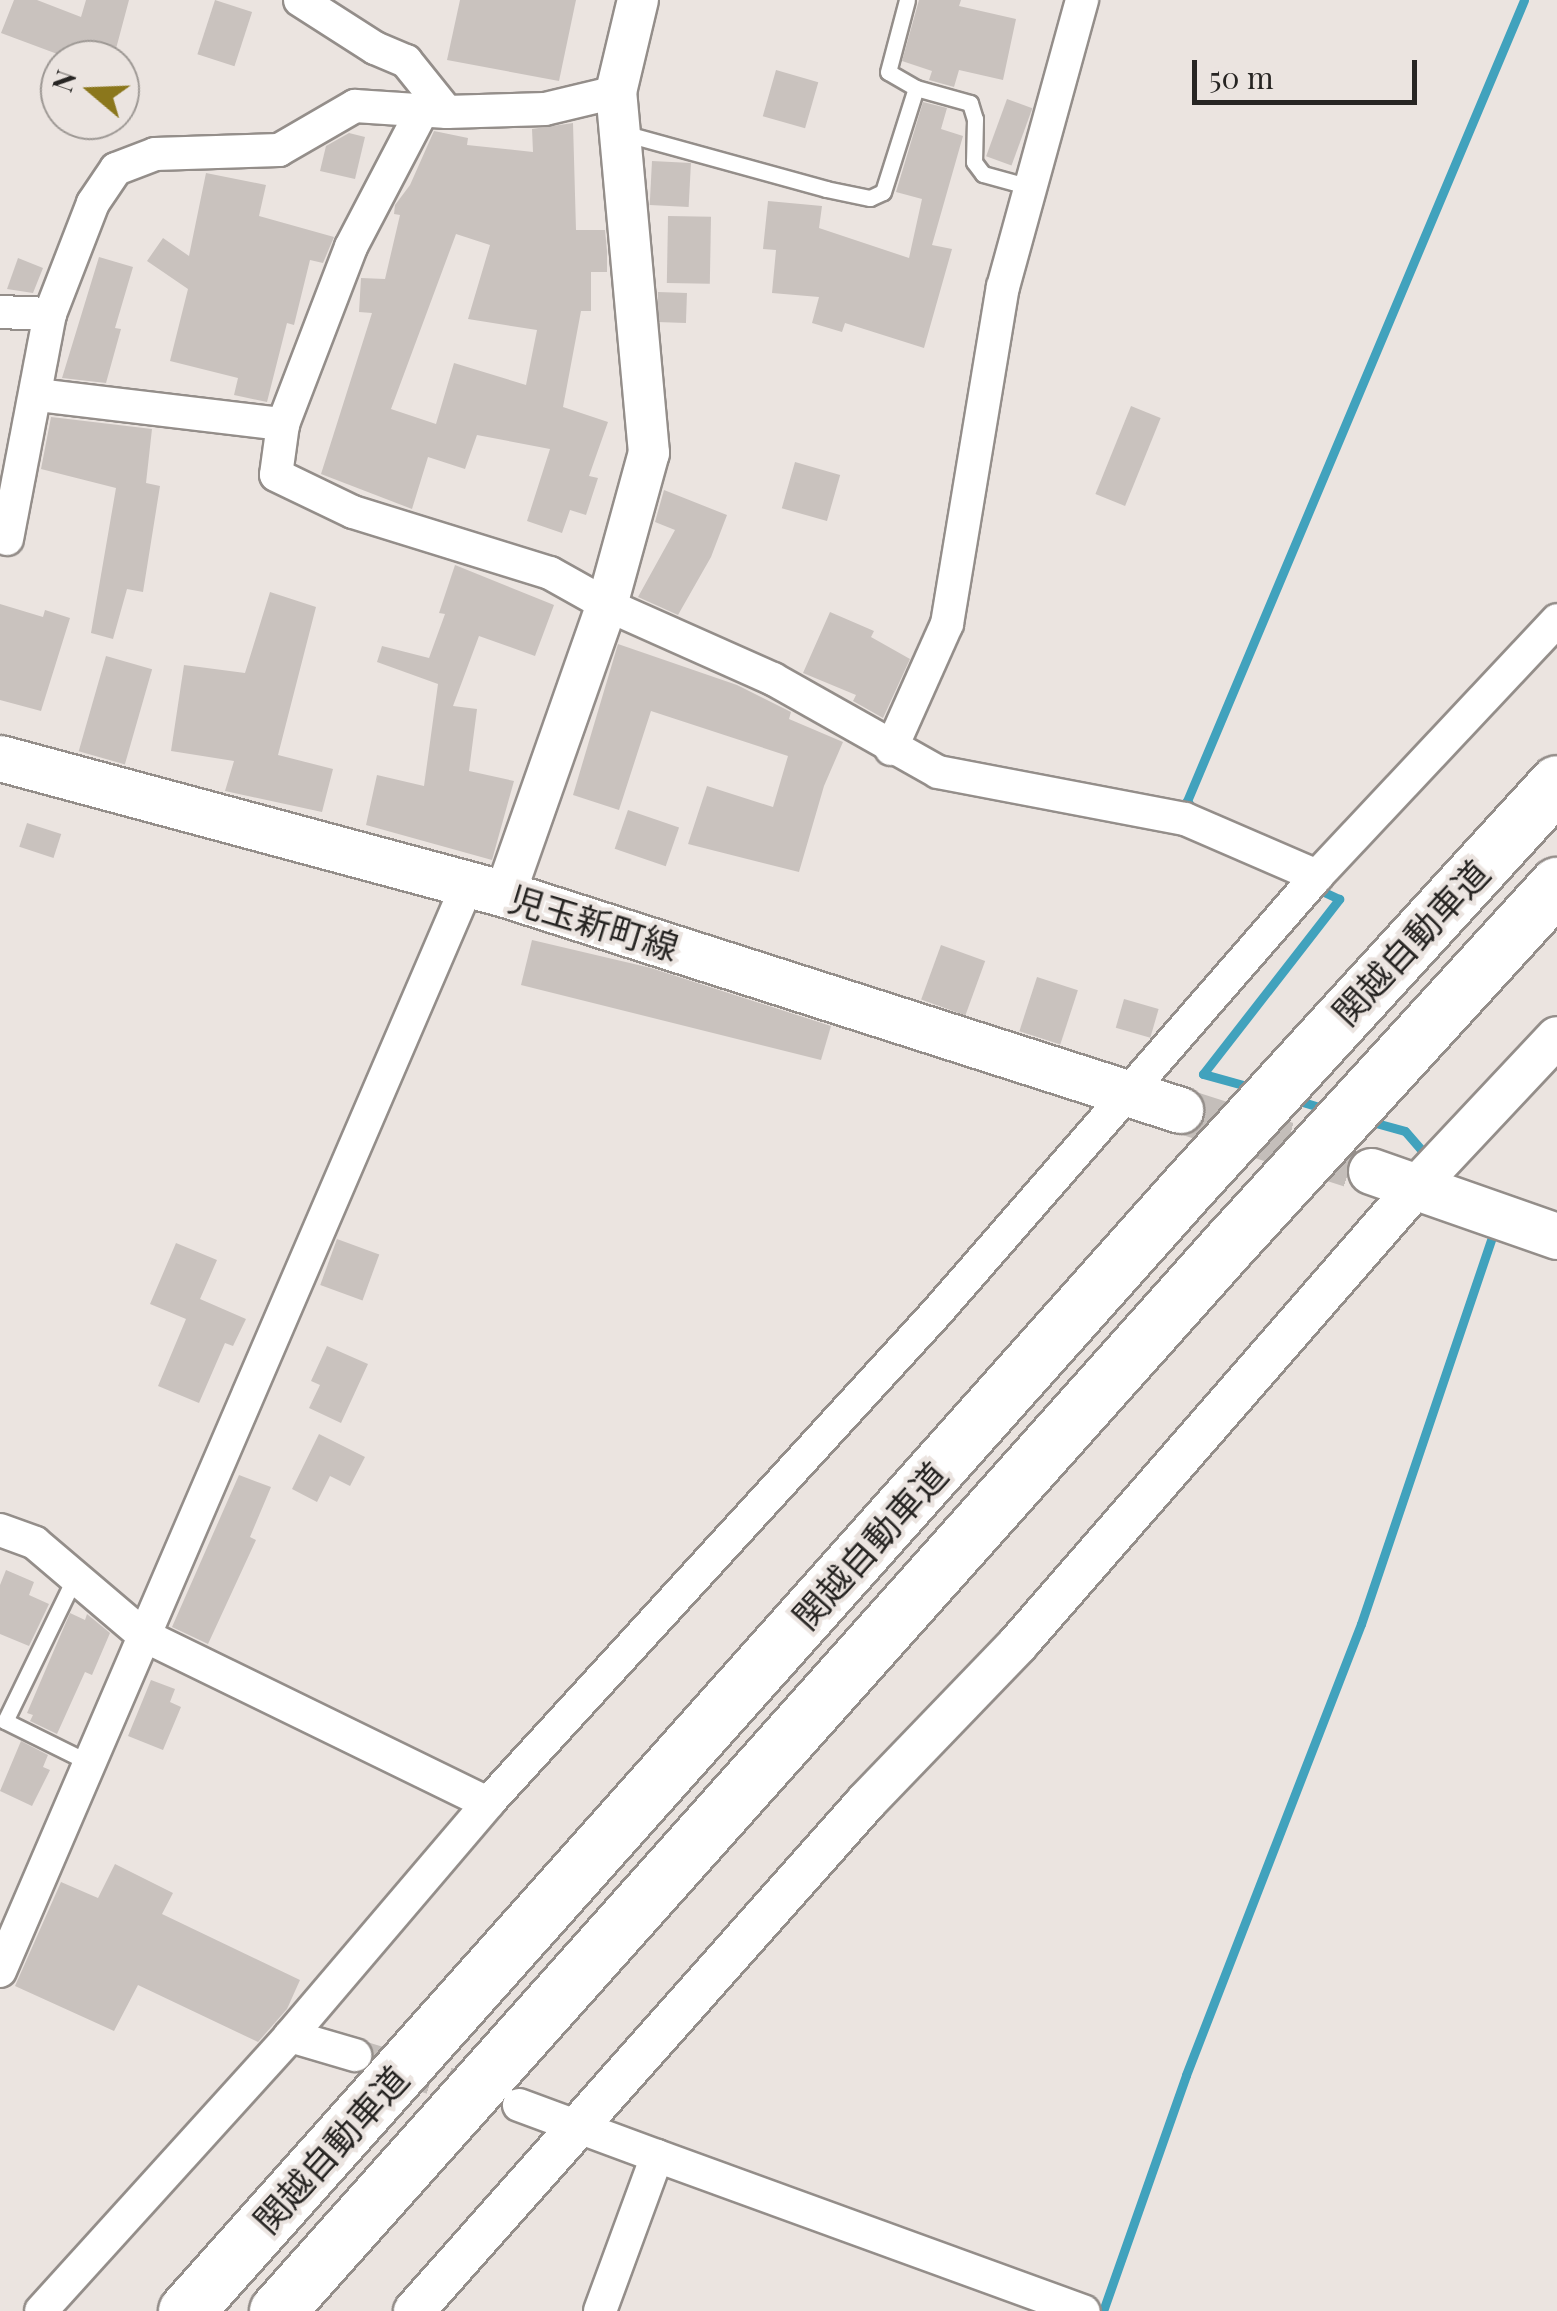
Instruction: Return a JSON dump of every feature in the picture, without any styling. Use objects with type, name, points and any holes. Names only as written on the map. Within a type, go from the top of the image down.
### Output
[{"type":"highway","name":"関越自動車道","points":[[186,2311],[1210,1162],[1557,783]]},
{"type":"highway","name":"関越自動車道","points":[[277,2311],[1217,1258],[1557,885]]},
{"type":"main road","name":"児玉新町線","points":[[0,758],[487,889],[1180,1110]]},
{"type":"main road","points":[[1372,1171],[1557,1236]]},
{"type":"street","points":[[300,0],[375,48],[406,61],[434,111]]},
{"type":"street","points":[[0,1971],[143,1635],[340,1190],[487,889],[607,605],[650,453],[618,112],[638,0]]},
{"type":"street","points":[[891,749],[947,624],[1003,287],[1082,0]]},
{"type":"street","points":[[3,539],[11,462],[38,395],[50,314],[94,203],[116,169],[154,154],[279,150],[355,106],[434,111],[618,112]]},
{"type":"street","points":[[434,111],[351,247],[283,424],[276,475],[353,512],[550,573],[607,605],[773,679],[891,749],[938,772],[1185,818],[1317,876]]},
{"type":"street","points":[[0,312],[50,314]]},
{"type":"street","points":[[38,395],[283,424]]},
{"type":"street","points":[[41,2311],[290,2036],[488,1803],[1130,1094],[1317,876],[1557,620]]},
{"type":"street","points":[[414,2311],[866,1802],[1018,1644],[1417,1186],[1557,1038]]},
{"type":"street","points":[[0,1530],[35,1543],[143,1635],[488,1803]]},
{"type":"street","points":[[290,2036],[355,2056]]},
{"type":"street","points":[[518,2105],[1084,2311]]},
{"type":"street","points":[[600,2311],[657,2156]]},
{"type":"lane","points":[[908,0],[888,72],[916,88],[970,103],[975,118],[974,162],[982,174],[1030,187]]},
{"type":"lane","points":[[618,112],[870,198],[883,192],[916,88]]},
{"type":"lane","points":[[74,1577],[5,1720],[88,1762]]},
{"type":"building","points":[[14,0],[37,0],[81,17],[86,0],[129,0],[118,40],[40,40],[40,48],[1,33]]},
{"type":"building","points":[[215,0],[252,12],[234,66],[197,54]]},
{"type":"building","points":[[460,0],[576,0],[559,81],[447,60]]},
{"type":"building","points":[[919,0],[961,0],[959,6],[1016,19],[1003,80],[959,70],[954,87],[929,80],[932,71],[902,61]]},
{"type":"building","points":[[776,70],[818,82],[805,128],[763,116]]},
{"type":"building","points":[[1007,99],[1032,108],[1012,166],[986,156]]},
{"type":"building","points":[[923,102],[947,108],[941,129],[963,136],[932,245],[952,249],[924,348],[845,323],[842,332],[812,323],[819,297],[772,293],[776,250],[763,249],[768,201],[822,206],[819,228],[909,258],[922,199],[896,192]]},
{"type":"building","points":[[573,123],[576,230],[605,230],[607,251],[607,272],[591,272],[591,311],[581,311],[563,407],[608,422],[589,476],[598,478],[586,515],[570,510],[562,533],[527,521],[550,449],[477,435],[465,469],[428,457],[412,509],[321,474],[372,313],[359,312],[361,278],[385,279],[400,215],[394,214],[395,205],[410,185],[434,131],[468,138],[467,145],[533,152],[532,129]],"holes":[[[456,234],[490,245],[468,319],[537,330],[526,385],[454,363],[436,424],[391,409]]]},
{"type":"building","points":[[349,133],[365,137],[355,179],[320,171],[326,146]]},
{"type":"building","points":[[652,161],[691,163],[689,207],[650,205]]},
{"type":"building","points":[[206,173],[266,185],[259,216],[334,237],[323,263],[310,260],[294,325],[287,323],[267,402],[234,395],[238,378],[170,361],[188,289],[147,261],[163,238],[189,256]]},
{"type":"building","points":[[668,216],[711,217],[710,284],[667,283]]},
{"type":"building","points":[[99,257],[133,267],[115,328],[121,329],[106,383],[62,378]]},
{"type":"building","points":[[18,258],[43,268],[33,293],[7,289]]},
{"type":"building","points":[[658,292],[687,293],[686,323],[657,322]]},
{"type":"building","points":[[1131,406],[1161,418],[1125,506],[1095,494]]},
{"type":"building","points":[[51,417],[152,429],[146,483],[160,486],[143,592],[127,589],[113,639],[91,633],[116,488],[41,469]]},
{"type":"building","points":[[795,462],[840,475],[827,521],[782,508]]},
{"type":"building","points":[[664,490],[727,515],[711,557],[678,615],[638,597],[675,530],[655,522]]},
{"type":"building","points":[[455,565],[554,605],[535,656],[479,636],[453,706],[477,709],[469,771],[514,781],[492,860],[366,825],[377,775],[424,786],[438,684],[377,662],[382,646],[429,658],[445,614],[439,613]]},
{"type":"building","points":[[270,592],[316,607],[278,755],[333,769],[322,812],[225,791],[234,761],[171,751],[184,665],[245,673]]},
{"type":"building","points":[[0,604],[43,617],[45,610],[70,618],[41,711],[0,700]]},
{"type":"building","points":[[830,612],[874,631],[871,637],[910,659],[883,718],[853,701],[856,695],[803,673]]},
{"type":"building","points":[[618,644],[737,685],[791,712],[789,719],[843,742],[824,786],[799,872],[688,844],[707,786],[773,807],[788,756],[651,711],[619,810],[573,795]]},
{"type":"building","points":[[106,656],[152,669],[125,764],[79,751]]},
{"type":"building","points":[[628,810],[679,828],[666,866],[615,849]]},
{"type":"building","points":[[27,823],[61,834],[54,858],[19,847]]},
{"type":"building","points":[[532,940],[651,968],[831,1026],[821,1060],[521,985]]},
{"type":"building","points":[[941,945],[985,961],[965,1016],[921,1000]]},
{"type":"building","points":[[1037,977],[1078,990],[1060,1044],[1019,1031]]},
{"type":"building","points":[[1124,999],[1159,1009],[1150,1038],[1116,1028]]},
{"type":"building","points":[[337,1239],[379,1254],[363,1300],[320,1285]]},
{"type":"building","points":[[176,1243],[217,1260],[200,1299],[246,1319],[233,1346],[225,1343],[199,1403],[158,1386],[186,1319],[150,1304]]},
{"type":"building","points":[[327,1346],[368,1364],[341,1423],[309,1408],[320,1385],[311,1381]]},
{"type":"building","points":[[319,1434],[365,1457],[350,1486],[330,1476],[317,1502],[292,1489]]},
{"type":"building","points":[[239,1475],[271,1487],[250,1537],[256,1540],[208,1644],[172,1627]]},
{"type":"building","points":[[6,1570],[34,1582],[29,1595],[49,1604],[29,1646],[0,1634],[0,1585]]},
{"type":"building","points":[[70,1613],[85,1620],[87,1614],[110,1633],[92,1675],[85,1672],[57,1734],[30,1721],[33,1715],[27,1713]]},
{"type":"building","points":[[151,1680],[175,1689],[170,1702],[181,1707],[163,1750],[128,1736]]},
{"type":"building","points":[[21,1741],[48,1755],[43,1767],[50,1770],[32,1806],[0,1791]]},
{"type":"building","points":[[115,1864],[173,1893],[162,1914],[300,1980],[287,2009],[258,2042],[138,1985],[114,2031],[15,1986],[61,1882],[98,1898]]},
{"type":"waterway","points":[[1195,811],[1187,801],[1524,0]]},
{"type":"waterway","points":[[1254,1088],[1203,1074],[1339,899],[1315,888]]},
{"type":"waterway","points":[[1293,1099],[1326,1109]]},
{"type":"waterway","points":[[1365,1120],[1405,1131],[1430,1160]]},
{"type":"waterway","points":[[1103,2311],[1186,2075],[1361,1624],[1493,1234],[1489,1229]]},
{"type":"tunnel","points":[[1180,1110],[1371,1171]]},
{"type":"tunnel","points":[[355,2055],[486,2095]]}]
